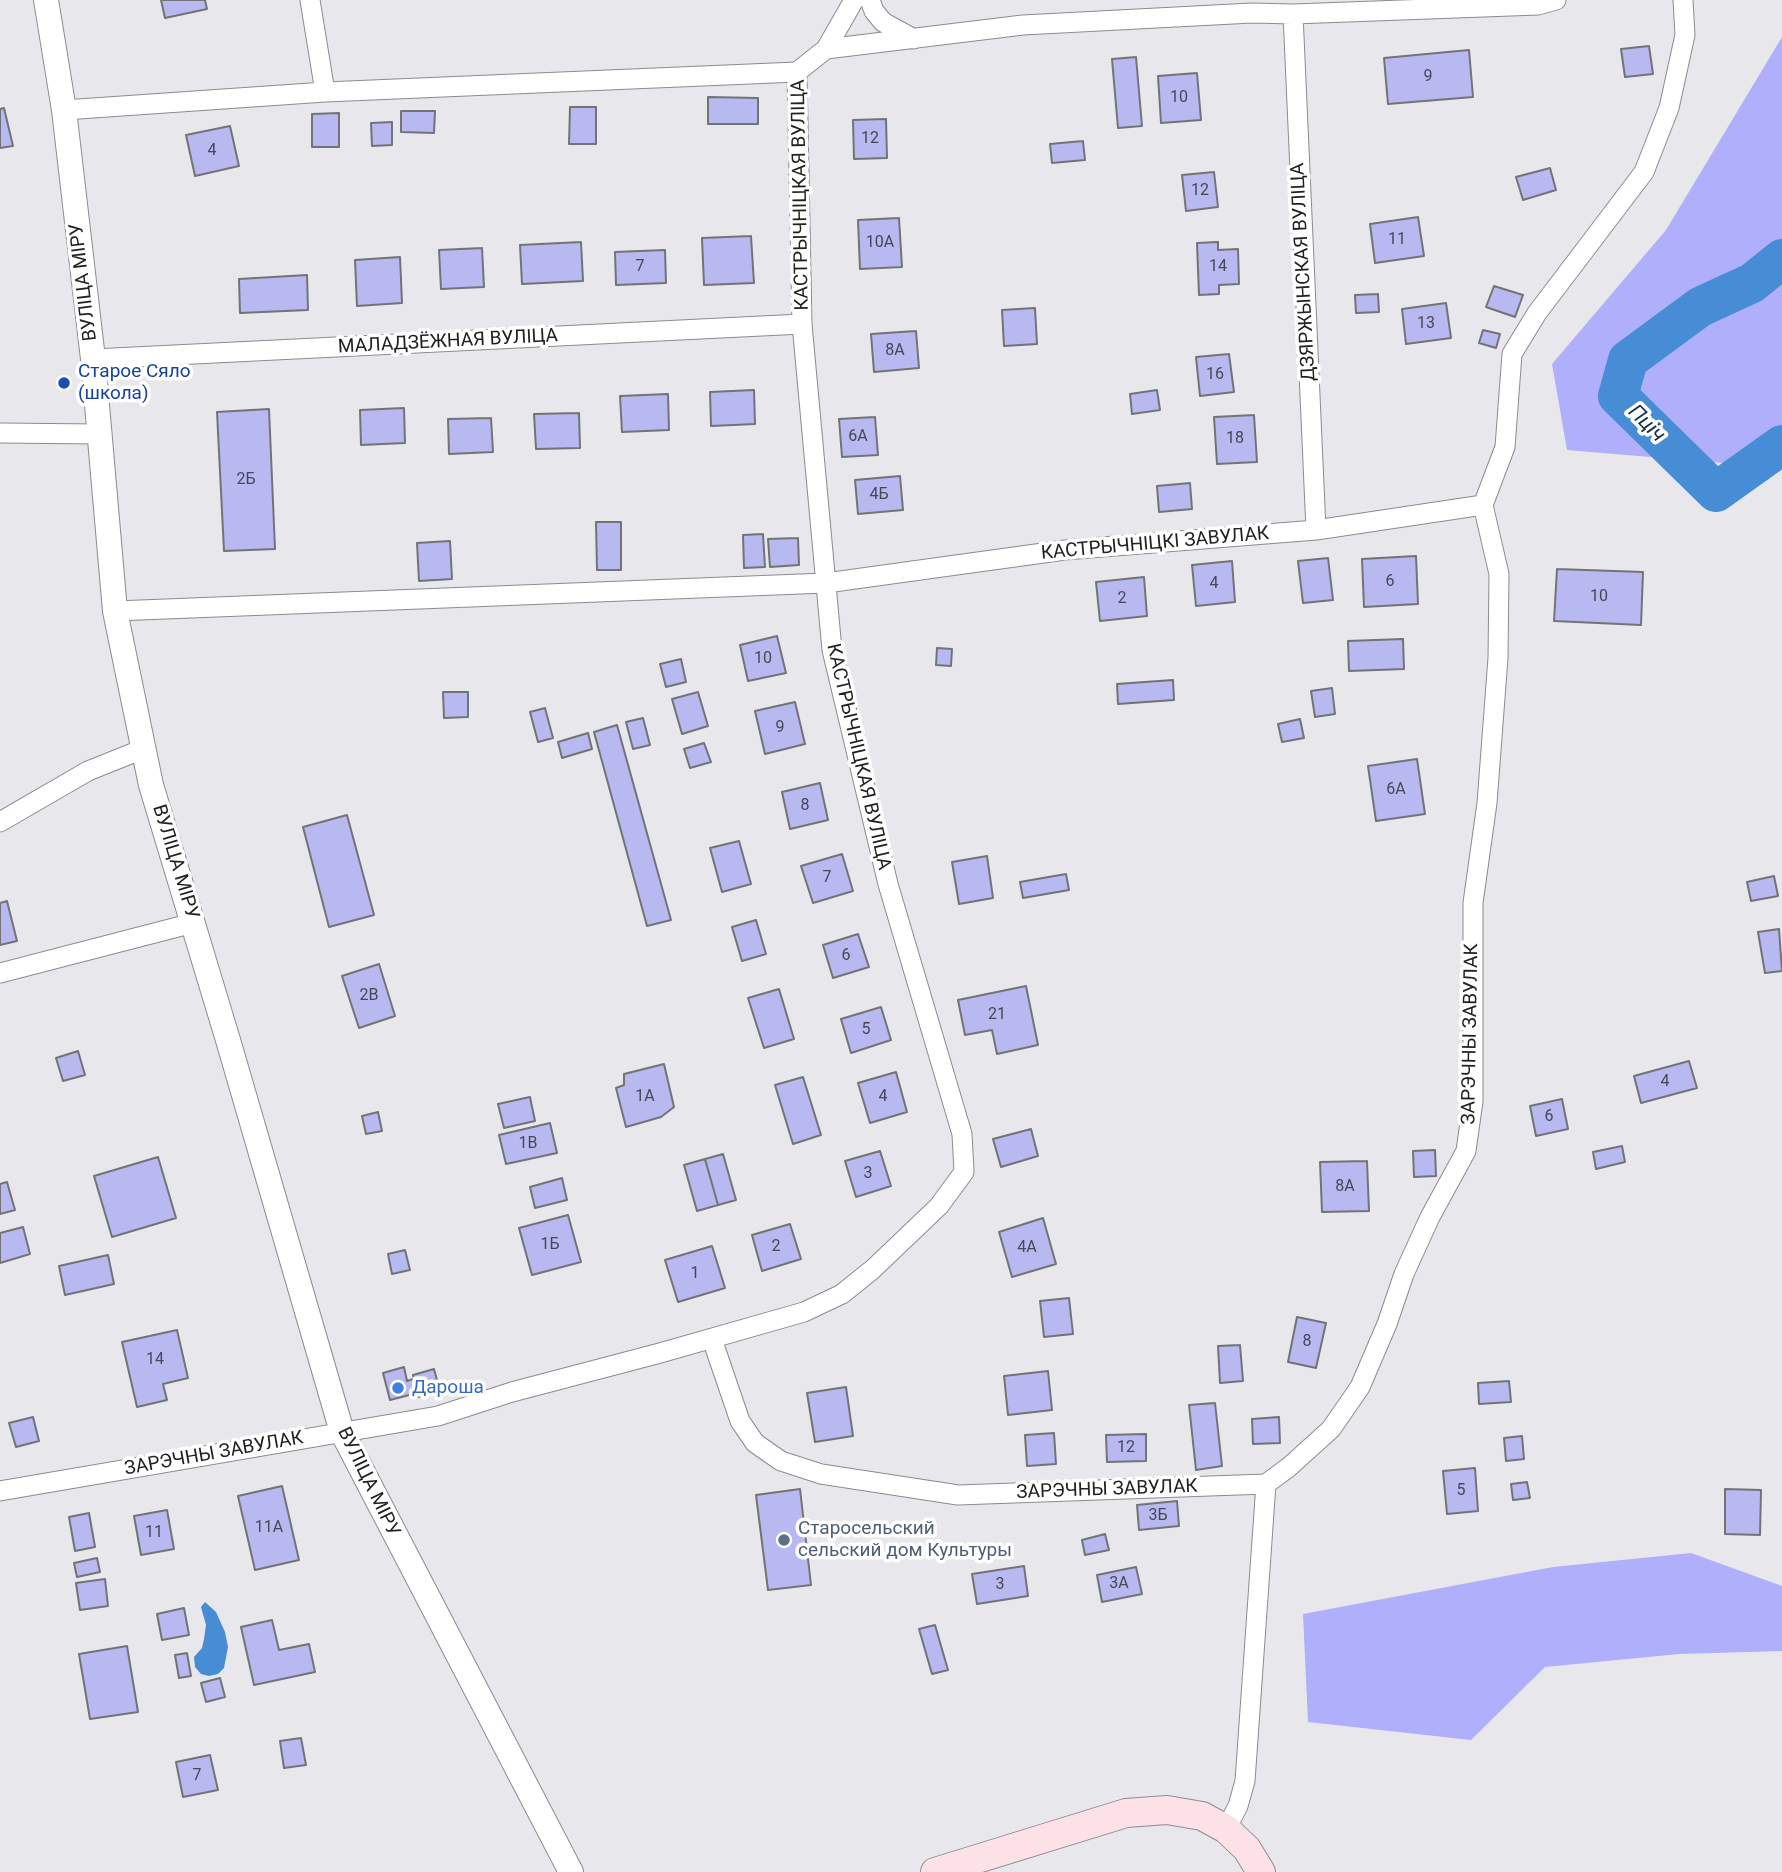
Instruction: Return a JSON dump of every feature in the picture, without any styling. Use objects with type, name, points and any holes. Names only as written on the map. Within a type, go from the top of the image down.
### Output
[{"type":"main road","points":[[934,1872],[1126,1812],[1167,1810],[1202,1816],[1226,1829],[1247,1849],[1261,1872]]},
{"type":"street","name":"ВУЛІЦА МІРУ","points":[[46,0],[64,110],[93,359],[115,611],[151,785],[342,1433],[571,1872]]},
{"type":"street","points":[[310,0],[325,92]]},
{"type":"street","name":"КАСТРЫЧНІЦКАЯ ВУЛІЦА","points":[[712,1339],[804,1312],[842,1294],[873,1269],[939,1206],[964,1172],[962,1134],[888,884],[832,650],[802,324],[797,72],[825,49],[854,0]]},
{"type":"street","points":[[870,0],[874,11],[883,22],[914,38]]},
{"type":"street","points":[[825,49],[1023,25],[1251,7],[1293,14],[1538,5],[1556,0]]},
{"type":"street","points":[[1483,505],[1505,446],[1512,354],[1536,313],[1644,172],[1671,96],[1685,35],[1683,0]]},
{"type":"street","name":"ДЗЯРЖЫНСКАЯ ВУЛІЦА","points":[[1293,14],[1316,530]]},
{"type":"street","points":[[64,110],[325,92],[797,72]]},
{"type":"street","name":"МАЛАДЗЁЖНАЯ ВУЛІЦА","points":[[93,359],[802,324]]},
{"type":"street","points":[[0,433],[98,434]]},
{"type":"street","name":"КАСТРЫЧНІЦКІ ЗАВУЛАК","points":[[115,611],[826,583],[1065,550],[1316,530],[1483,505]]},
{"type":"street","name":"ЗАРЭЧНЫ ЗАВУЛАК","points":[[0,1491],[438,1416],[512,1392],[712,1339],[740,1421],[755,1443],[781,1461],[821,1474],[958,1496],[1266,1484],[1289,1468],[1331,1429],[1360,1387],[1387,1324],[1404,1274],[1430,1217],[1466,1151],[1473,1101],[1474,903],[1487,803],[1498,658],[1499,574],[1483,505]]},
{"type":"street","points":[[0,822],[88,771],[143,749]]},
{"type":"street","points":[[0,973],[193,923]]},
{"type":"street","points":[[1226,1829],[1238,1806],[1245,1781],[1266,1484]]},
{"type":"shaded area","points":[[1782,37],[1782,468],[1567,450],[1552,364],[1666,230]]},
{"type":"shaded area","points":[[1691,1553],[1782,1586],[1782,1651],[1679,1654],[1545,1667],[1471,1740],[1308,1722],[1303,1614],[1553,1567]]},
{"type":"shaded area","points":[[205,1602],[216,1612],[228,1647],[224,1668],[218,1674],[209,1676],[201,1674],[195,1667],[194,1657],[202,1648],[204,1639],[206,1625],[201,1607]]},
{"type":"building","points":[[161,0],[205,0],[207,9],[165,18]]},
{"type":"building","points":[[1649,46],[1653,74],[1625,77],[1621,49]]},
{"type":"building","points":[[1469,50],[1473,97],[1388,104],[1384,58]]},
{"type":"building","points":[[1136,57],[1142,126],[1118,128],[1112,59]]},
{"type":"building","points":[[1197,73],[1201,120],[1161,123],[1158,76]]},
{"type":"building","points":[[708,97],[758,98],[758,124],[708,124]]},
{"type":"building","points":[[570,107],[596,107],[596,144],[569,144]]},
{"type":"building","points":[[4,108],[13,146],[0,148],[0,109]]},
{"type":"building","points":[[401,111],[435,111],[434,133],[401,132]]},
{"type":"building","points":[[339,113],[339,147],[312,147],[312,114]]},
{"type":"building","points":[[886,119],[887,158],[854,159],[853,120]]},
{"type":"building","points":[[392,122],[392,145],[372,146],[371,123]]},
{"type":"building","points":[[230,126],[239,166],[195,176],[186,135]]},
{"type":"building","points":[[1083,141],[1085,160],[1052,163],[1050,144]]},
{"type":"building","points":[[1550,168],[1556,190],[1523,200],[1516,177]]},
{"type":"building","points":[[1214,172],[1218,207],[1186,211],[1182,175]]},
{"type":"building","points":[[1418,217],[1424,256],[1375,263],[1370,224]]},
{"type":"building","points":[[899,218],[902,267],[860,269],[858,220]]},
{"type":"building","points":[[751,236],[754,283],[704,285],[702,238]]},
{"type":"building","points":[[581,242],[583,281],[522,284],[520,245]]},
{"type":"building","points":[[1218,242],[1218,250],[1238,249],[1239,284],[1219,285],[1219,294],[1199,295],[1197,243]]},
{"type":"building","points":[[482,248],[484,287],[441,289],[439,250]]},
{"type":"building","points":[[665,250],[666,283],[616,285],[615,252]]},
{"type":"building","points":[[400,257],[402,303],[357,306],[355,260]]},
{"type":"building","points":[[307,275],[308,310],[240,313],[239,279]]},
{"type":"building","points":[[1494,286],[1523,295],[1515,317],[1486,307]]},
{"type":"building","points":[[1378,294],[1379,312],[1356,313],[1355,295]]},
{"type":"building","points":[[1446,303],[1451,338],[1406,344],[1402,309]]},
{"type":"building","points":[[1035,308],[1037,344],[1004,346],[1002,310]]},
{"type":"building","points":[[1483,330],[1500,334],[1496,348],[1479,343]]},
{"type":"building","points":[[916,331],[919,368],[874,372],[871,334]]},
{"type":"building","points":[[1229,354],[1234,392],[1200,396],[1196,357]]},
{"type":"building","points":[[754,390],[755,424],[711,426],[710,392]]},
{"type":"building","points":[[1157,390],[1160,410],[1132,414],[1130,394]]},
{"type":"building","points":[[668,394],[669,430],[622,432],[620,396]]},
{"type":"building","points":[[404,408],[405,443],[361,445],[360,410]]},
{"type":"building","points":[[269,409],[275,549],[224,551],[217,412]]},
{"type":"building","points":[[579,413],[580,448],[536,449],[534,414]]},
{"type":"building","points":[[1254,415],[1257,462],[1217,464],[1214,417]]},
{"type":"building","points":[[875,417],[878,455],[842,457],[839,419]]},
{"type":"building","points":[[491,418],[493,452],[449,454],[448,419]]},
{"type":"building","points":[[900,476],[903,510],[858,514],[855,480]]},
{"type":"building","points":[[1190,483],[1192,509],[1159,512],[1157,486]]},
{"type":"building","points":[[596,522],[621,522],[621,570],[597,570]]},
{"type":"building","points":[[763,534],[765,567],[744,568],[743,535]]},
{"type":"building","points":[[798,538],[799,565],[770,567],[768,539]]},
{"type":"building","points":[[450,541],[452,579],[419,581],[417,543]]},
{"type":"building","points":[[1416,556],[1418,604],[1364,607],[1362,559]]},
{"type":"building","points":[[1328,558],[1333,600],[1303,603],[1298,561]]},
{"type":"building","points":[[1232,561],[1235,602],[1196,606],[1192,565]]},
{"type":"building","points":[[1557,569],[1643,572],[1641,625],[1554,621]]},
{"type":"building","points":[[1144,577],[1147,616],[1100,621],[1096,582]]},
{"type":"building","points":[[777,636],[786,673],[748,681],[740,645]]},
{"type":"building","points":[[1403,639],[1404,669],[1349,671],[1348,641]]},
{"type":"building","points":[[937,648],[952,649],[951,666],[936,665]]},
{"type":"building","points":[[681,659],[686,682],[666,687],[660,664]]},
{"type":"building","points":[[1173,680],[1174,700],[1118,704],[1117,684]]},
{"type":"building","points":[[1332,688],[1335,714],[1315,717],[1311,691]]},
{"type":"building","points":[[443,692],[468,692],[468,717],[444,718]]},
{"type":"building","points":[[698,692],[708,726],[682,734],[672,699]]},
{"type":"building","points":[[795,702],[805,744],[765,754],[755,711]]},
{"type":"building","points":[[545,708],[553,738],[538,742],[530,712]]},
{"type":"building","points":[[643,718],[650,745],[633,749],[626,722]]},
{"type":"building","points":[[1300,719],[1304,738],[1282,742],[1278,724]]},
{"type":"building","points":[[617,725],[671,920],[647,926],[594,732]]},
{"type":"building","points":[[588,733],[592,749],[562,758],[558,742]]},
{"type":"building","points":[[704,743],[711,762],[690,768],[684,749]]},
{"type":"building","points":[[1417,759],[1425,814],[1376,821],[1368,766]]},
{"type":"building","points":[[820,783],[828,820],[790,829],[782,792]]},
{"type":"building","points":[[347,815],[374,915],[329,927],[303,827]]},
{"type":"building","points":[[739,841],[751,884],[722,892],[710,848]]},
{"type":"building","points":[[842,854],[853,891],[813,903],[801,866]]},
{"type":"building","points":[[987,856],[993,898],[959,904],[952,862]]},
{"type":"building","points":[[1066,874],[1069,890],[1023,898],[1020,882]]},
{"type":"building","points":[[1774,876],[1778,896],[1751,901],[1747,882]]},
{"type":"building","points":[[7,901],[17,941],[0,945],[0,903]]},
{"type":"building","points":[[756,920],[766,954],[742,961],[732,927]]},
{"type":"building","points":[[1779,929],[1782,971],[1765,973],[1758,932]]},
{"type":"building","points":[[858,934],[869,967],[833,978],[823,945]]},
{"type":"building","points":[[379,964],[395,1016],[359,1028],[342,976]]},
{"type":"building","points":[[1026,986],[1038,1045],[997,1054],[992,1030],[965,1035],[958,1000]]},
{"type":"building","points":[[779,989],[794,1039],[764,1048],[748,998]]},
{"type":"building","points":[[881,1007],[891,1040],[851,1053],[841,1019]]},
{"type":"building","points":[[78,1051],[85,1075],[63,1081],[56,1058]]},
{"type":"building","points":[[1689,1061],[1697,1088],[1641,1103],[1634,1076]]},
{"type":"building","points":[[664,1064],[674,1107],[661,1117],[626,1127],[616,1088],[624,1085],[624,1074]]},
{"type":"building","points":[[896,1072],[907,1112],[870,1123],[858,1083]]},
{"type":"building","points":[[803,1077],[821,1135],[793,1144],[775,1085]]},
{"type":"building","points":[[530,1097],[535,1121],[504,1128],[498,1104]]},
{"type":"building","points":[[1562,1099],[1568,1129],[1536,1136],[1530,1106]]},
{"type":"building","points":[[378,1112],[382,1131],[366,1134],[362,1116]]},
{"type":"building","points":[[550,1123],[557,1153],[506,1164],[499,1135]]},
{"type":"building","points":[[1031,1129],[1038,1156],[1001,1167],[993,1139]]},
{"type":"building","points":[[1622,1146],[1625,1162],[1596,1169],[1593,1152]]},
{"type":"building","points":[[1435,1150],[1436,1176],[1414,1177],[1413,1151]]},
{"type":"building","points":[[880,1151],[891,1186],[856,1197],[845,1161]]},
{"type":"building","points":[[723,1154],[736,1200],[718,1205],[705,1159]]},
{"type":"building","points":[[158,1157],[176,1218],[112,1237],[94,1176]]},
{"type":"building","points":[[705,1159],[718,1205],[697,1211],[684,1165]]},
{"type":"building","points":[[1367,1161],[1369,1211],[1322,1212],[1320,1162]]},
{"type":"building","points":[[562,1178],[567,1200],[535,1208],[530,1187]]},
{"type":"building","points":[[7,1182],[15,1210],[0,1214],[0,1184]]},
{"type":"building","points":[[568,1215],[581,1262],[532,1275],[519,1228]]},
{"type":"building","points":[[1043,1218],[1056,1264],[1012,1277],[999,1232]]},
{"type":"building","points":[[790,1224],[801,1259],[762,1271],[752,1235]]},
{"type":"building","points":[[23,1227],[30,1254],[0,1263],[0,1233]]},
{"type":"building","points":[[712,1246],[725,1288],[678,1302],[665,1260]]},
{"type":"building","points":[[405,1250],[410,1270],[392,1274],[388,1254]]},
{"type":"building","points":[[108,1255],[114,1284],[65,1295],[59,1266]]},
{"type":"building","points":[[1069,1298],[1073,1334],[1044,1337],[1040,1301]]},
{"type":"building","points":[[1297,1317],[1326,1323],[1316,1368],[1288,1362]]},
{"type":"building","points":[[177,1330],[188,1378],[163,1384],[167,1400],[137,1407],[122,1342]]},
{"type":"building","points":[[1240,1345],[1243,1381],[1220,1383],[1218,1346]]},
{"type":"building","points":[[404,1367],[407,1381],[413,1379],[417,1393],[390,1400],[383,1373]]},
{"type":"building","points":[[434,1369],[440,1391],[418,1397],[413,1375]]},
{"type":"building","points":[[1048,1371],[1052,1410],[1008,1415],[1004,1376]]},
{"type":"building","points":[[1509,1381],[1511,1402],[1479,1404],[1478,1383]]},
{"type":"building","points":[[846,1387],[853,1436],[815,1442],[807,1393]]},
{"type":"building","points":[[1215,1403],[1222,1466],[1196,1470],[1189,1405]]},
{"type":"building","points":[[33,1417],[39,1441],[16,1447],[9,1423]]},
{"type":"building","points":[[1279,1417],[1280,1443],[1253,1444],[1252,1419]]},
{"type":"building","points":[[1054,1433],[1056,1464],[1027,1466],[1025,1435]]},
{"type":"building","points":[[1146,1434],[1146,1461],[1107,1462],[1106,1435]]},
{"type":"building","points":[[1522,1436],[1524,1459],[1506,1461],[1504,1438]]},
{"type":"building","points":[[1475,1468],[1478,1511],[1447,1514],[1443,1471]]},
{"type":"building","points":[[1527,1482],[1530,1498],[1513,1500],[1511,1484]]},
{"type":"building","points":[[282,1486],[299,1560],[255,1570],[238,1496]]},
{"type":"building","name":"Старосельский сельский дом Культуры","points":[[800,1489],[811,1585],[768,1590],[756,1495]]},
{"type":"building","points":[[1725,1489],[1761,1490],[1760,1535],[1725,1534]]},
{"type":"building","points":[[1177,1501],[1179,1526],[1139,1530],[1137,1505]]},
{"type":"building","points":[[167,1510],[174,1549],[141,1555],[134,1516]]},
{"type":"building","points":[[89,1513],[95,1547],[75,1551],[69,1517]]},
{"type":"building","points":[[1105,1534],[1109,1550],[1085,1555],[1082,1540]]},
{"type":"building","points":[[97,1558],[100,1572],[77,1577],[74,1563]]},
{"type":"building","points":[[1024,1566],[1028,1596],[977,1604],[972,1574]]},
{"type":"building","points":[[1136,1567],[1142,1594],[1102,1602],[1097,1575]]},
{"type":"building","points":[[105,1579],[108,1606],[80,1610],[76,1583]]},
{"type":"building","points":[[184,1608],[189,1635],[162,1640],[157,1614]]},
{"type":"building","points":[[272,1620],[279,1650],[309,1644],[315,1672],[254,1685],[241,1627]]},
{"type":"building","points":[[935,1625],[948,1670],[932,1674],[919,1629]]},
{"type":"building","points":[[127,1646],[138,1712],[90,1719],[79,1654]]},
{"type":"building","points":[[187,1653],[191,1676],[179,1678],[175,1655]]},
{"type":"building","points":[[220,1678],[225,1697],[206,1702],[201,1683]]},
{"type":"building","points":[[301,1738],[306,1765],[284,1768],[280,1741]]},
{"type":"building","points":[[210,1755],[218,1790],[183,1797],[176,1762]]},
{"type":"waterway","name":"Пціч","points":[[1782,259],[1752,283],[1700,307],[1628,360],[1618,396],[1716,492],[1782,445]]},
{"type":"place","name":"Старое Сяло (школа)","points":[[64,383]]},
{"type":"place","name":"Дароша","points":[[398,1388]]},
{"type":"place","name":"Старосельский сельский дом Культуры","points":[[784,1540]]}]
